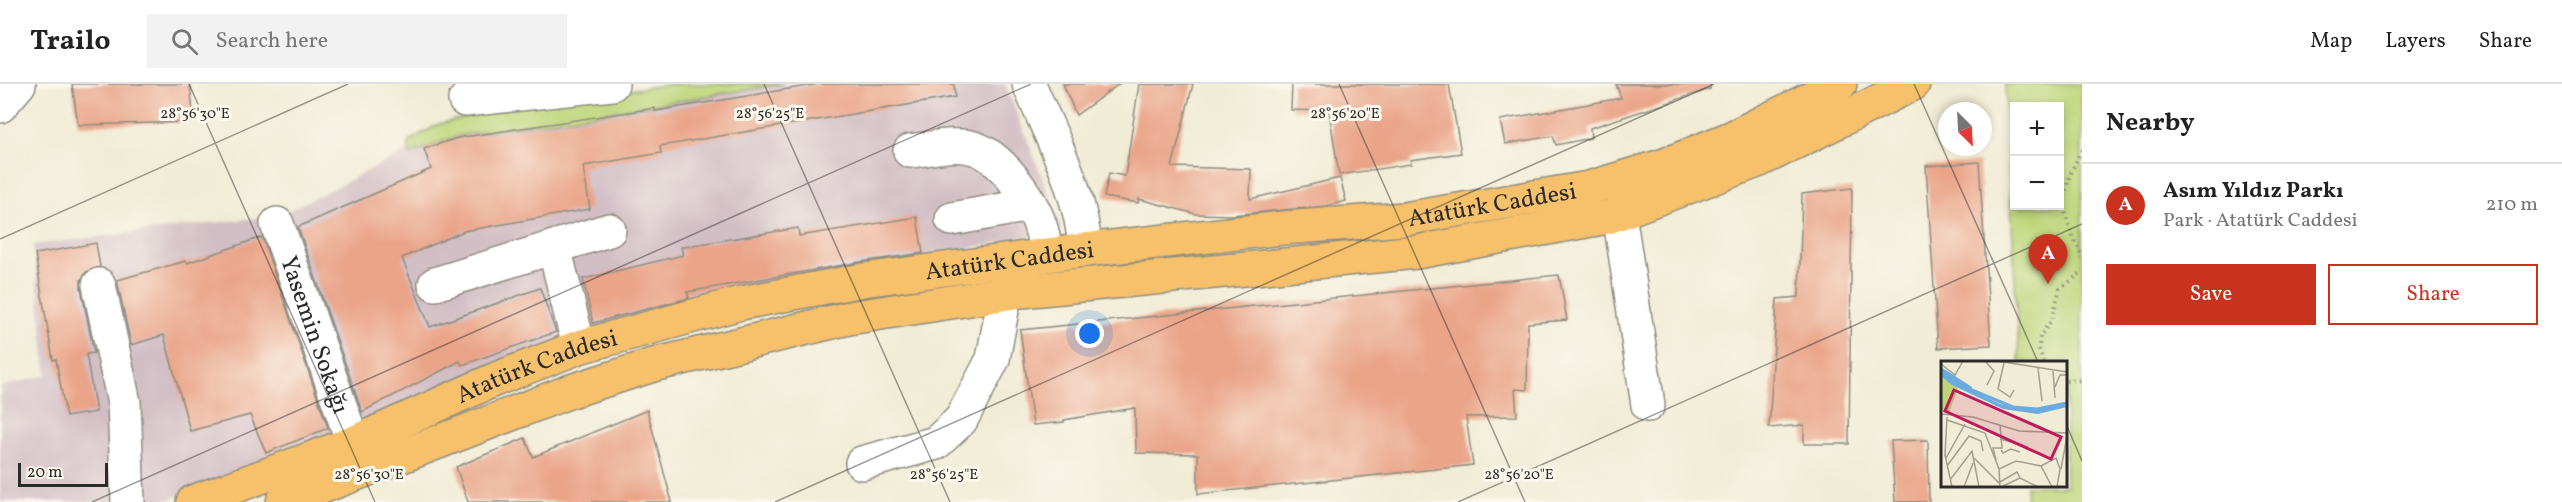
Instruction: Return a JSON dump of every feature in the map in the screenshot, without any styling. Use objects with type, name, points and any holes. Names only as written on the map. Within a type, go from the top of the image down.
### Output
[{"type":"main road","name":"Atatürk Caddesi","points":[[193,502],[353,443],[496,379],[579,347],[741,303],[863,280],[1045,255],[1283,228],[1404,219],[1589,188],[1665,165],[1731,138],[1840,84]]},
{"type":"main road","name":"Atatürk Caddesi","points":[[283,502],[568,392],[653,365],[849,318],[1005,294],[1417,252],[1608,217],[1760,160],[1913,84]]},
{"type":"main road","points":[[1085,250],[1085,285]]},
{"type":"street","points":[[0,106],[19,84]]},
{"type":"street","points":[[465,100],[612,84]]},
{"type":"street","points":[[1029,84],[1078,201],[1085,250]]},
{"type":"street","points":[[910,151],[957,146],[975,148],[995,160],[1030,205],[1042,231],[1045,255]]},
{"type":"street","points":[[952,219],[1030,205]]},
{"type":"street","points":[[1619,213],[1648,405]]},
{"type":"street","name":"Yasemin Sokağı","points":[[277,225],[353,443]]},
{"type":"street","points":[[435,284],[609,230]]},
{"type":"street","points":[[554,247],[579,347]]},
{"type":"street","points":[[99,285],[124,403],[128,502]]},
{"type":"street","points":[[862,463],[936,443],[961,420],[993,359],[1005,294]]},
{"type":"path","points":[[2082,150],[2068,174],[2063,202],[2068,230],[2082,255]]},
{"type":"path","points":[[2042,361],[2039,349],[2040,336],[2051,321],[2060,289],[2082,272]]},
{"type":"path","points":[[2067,381],[2079,380],[2082,377]]},
{"type":"shaded area","points":[[741,84],[1005,84],[1063,230],[950,252],[520,359],[163,502],[0,502],[0,387],[47,375],[33,245],[280,215],[413,148],[458,131]]},
{"type":"green space","points":[[674,84],[783,84],[457,136],[409,155],[409,141],[439,124],[514,105]]},
{"type":"green space","points":[[2005,84],[2082,84],[2082,502],[2027,502],[2026,487],[2067,487],[2067,361],[2019,361],[2011,210],[2064,210],[2064,102],[2010,102],[2010,183]]},
{"type":"building","points":[[72,84],[190,84],[194,122],[78,125]]},
{"type":"building","points":[[819,84],[954,84],[955,97],[660,146],[661,153],[583,166],[590,209],[464,231],[402,258],[430,327],[540,288],[556,332],[462,365],[460,361],[362,412],[298,227],[431,169],[424,149],[457,138],[655,108],[655,111]]},
{"type":"building","points":[[1063,84],[1119,84],[1076,115]]},
{"type":"building","points":[[1139,84],[1193,84],[1172,167],[1251,169],[1250,199],[1340,178],[1346,201],[1327,206],[1231,215],[1196,214],[1139,199],[1138,203],[1104,197],[1109,173],[1125,176]]},
{"type":"building","points":[[1292,84],[1449,84],[1461,153],[1410,160],[1411,164],[1339,175],[1329,111],[1291,110]]},
{"type":"building","points":[[1616,84],[1710,84],[1710,89],[1590,128],[1591,138],[1556,145],[1553,136],[1505,144],[1500,120],[1621,98]]},
{"type":"building","points":[[1979,162],[1991,345],[1938,348],[1926,166]]},
{"type":"building","points":[[1852,188],[1849,444],[1804,444],[1804,425],[1769,428],[1777,299],[1799,297],[1802,194]]},
{"type":"building","points":[[917,217],[923,253],[687,292],[689,298],[593,323],[583,279],[683,255],[681,247],[798,228],[799,236]]},
{"type":"building","points":[[262,237],[328,428],[266,453],[250,415],[190,431],[164,335],[131,345],[117,280],[186,261],[187,263]]},
{"type":"building","points":[[96,243],[100,267],[86,272],[81,280],[81,288],[94,353],[86,354],[96,412],[66,417],[56,359],[53,360],[35,254]]},
{"type":"building","points":[[1559,275],[1567,320],[1528,323],[1527,390],[1515,389],[1517,416],[1466,417],[1473,465],[1198,494],[1198,454],[1136,453],[1135,408],[1064,420],[1064,422],[1033,425],[1020,330]]},
{"type":"building","points":[[647,410],[672,502],[468,502],[456,467],[525,438],[533,457]]},
{"type":"building","points":[[1928,440],[1929,502],[1895,502],[1891,441]]},
{"type":"place","name":"Asım Yıldız Parkı","points":[[2048,284]]}]
